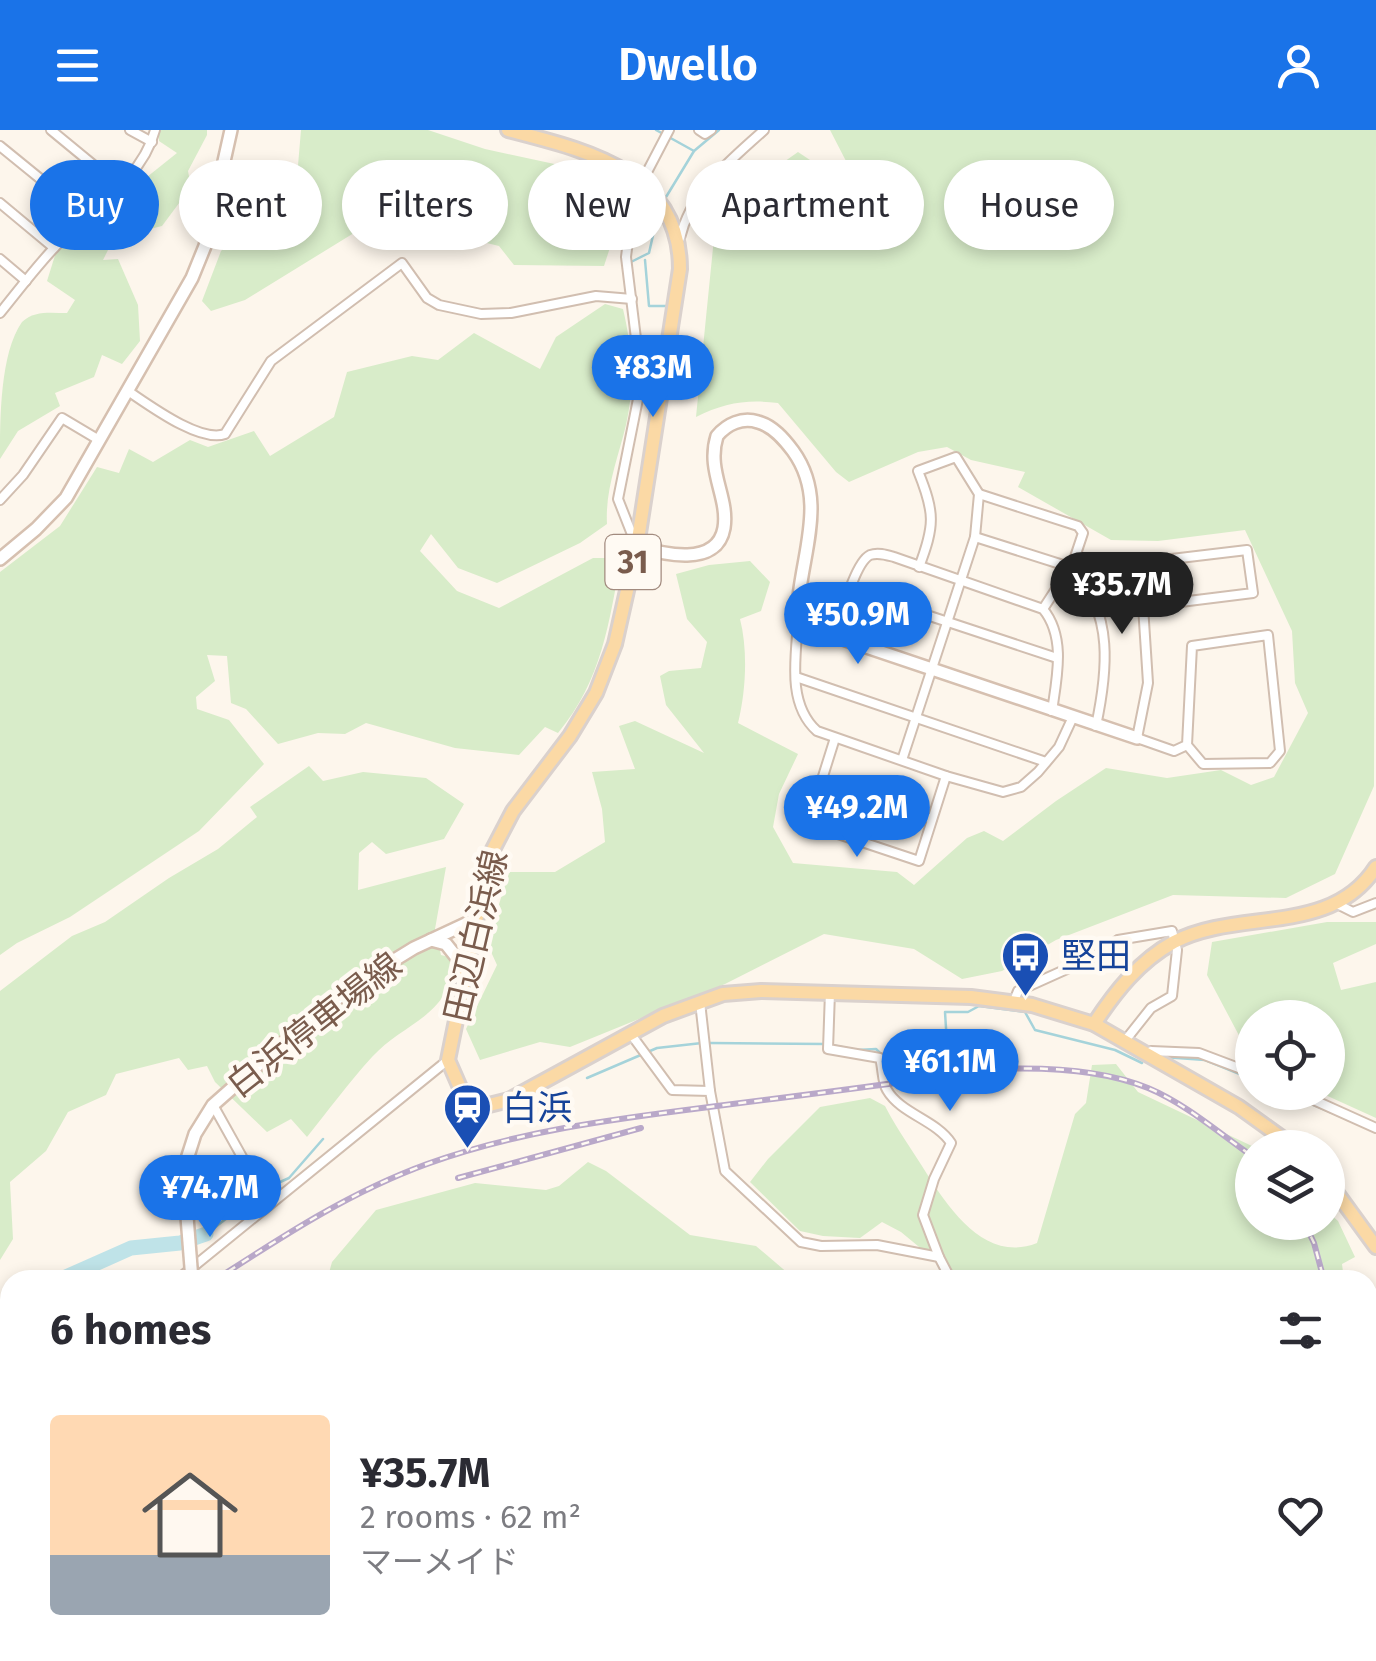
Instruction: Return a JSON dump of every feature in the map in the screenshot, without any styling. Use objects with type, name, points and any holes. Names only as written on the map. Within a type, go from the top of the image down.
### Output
[{"type":"main road","name":"田辺白浜線","points":[[508,130],[608,160]]},
{"type":"main road","name":"田辺白浜線","points":[[666,218],[679,244],[680,269],[636,546],[615,644],[596,693],[570,736],[513,810],[489,857],[448,1060],[465,1099],[475,1105],[496,1105],[700,1000],[761,990],[830,992],[1014,1001],[1094,1024],[1239,1107],[1271,1130]]},
{"type":"main road","points":[[1094,1024],[1128,978],[1176,941],[1198,932],[1309,913],[1337,904],[1352,896],[1376,867]]},
{"type":"main road","points":[[1345,1204],[1376,1247]]},
{"type":"street","points":[[51,130],[87,160]]},
{"type":"street","points":[[130,130],[152,142]]},
{"type":"street","points":[[143,160],[155,130]]},
{"type":"street","points":[[0,559],[36,530],[66,498],[199,262],[231,130]]},
{"type":"street","points":[[699,130],[705,134],[711,130]]},
{"type":"street","points":[[679,244],[685,216],[698,194],[764,130]]},
{"type":"street","points":[[652,160],[667,135]]},
{"type":"street","points":[[0,146],[30,170]]},
{"type":"street","points":[[0,203],[30,228]]},
{"type":"street","points":[[0,313],[52,250]]},
{"type":"street","points":[[627,250],[639,345],[638,399],[618,499],[636,546],[684,556],[708,550],[715,544],[724,527],[712,464],[717,436],[733,423],[759,422],[787,442],[807,475],[812,492],[813,510],[799,584],[796,677],[798,704],[806,722],[816,732],[1003,792],[1020,786],[1046,762],[1059,747],[1072,719]]},
{"type":"street","points":[[0,259],[26,280]]},
{"type":"street","points":[[128,391],[204,434],[225,434],[271,361],[402,264],[427,298],[439,305],[480,314],[511,314],[596,296],[632,299]]},
{"type":"street","points":[[0,500],[23,476],[62,418],[99,440]]},
{"type":"street","points":[[902,760],[976,538],[979,494],[956,457],[918,471],[932,506],[933,526],[919,567]]},
{"type":"street","points":[[979,494],[1078,526],[1083,533],[1069,569],[1043,609]]},
{"type":"street","points":[[976,538],[1069,569],[1247,550],[1253,593],[1100,612]]},
{"type":"street","points":[[835,637],[860,564],[881,553],[1043,609],[1055,630],[1057,658],[1052,711]]},
{"type":"street","points":[[1069,569],[1100,612],[1104,682],[1096,726]]},
{"type":"street","points":[[851,590],[1057,658]]},
{"type":"street","points":[[1136,738],[1148,683],[1142,606]]},
{"type":"street","points":[[798,624],[1174,751],[1188,744]]},
{"type":"street","points":[[1268,635],[1280,752],[1270,763],[1203,764],[1188,744],[1192,646],[1268,635]]},
{"type":"street","points":[[796,677],[1046,762]]},
{"type":"street","points":[[835,738],[808,824],[919,862],[946,776]]},
{"type":"street","points":[[821,782],[932,818]]},
{"type":"street","points":[[1337,904],[1353,912],[1376,903]]},
{"type":"street","name":"白浜停車場線","points":[[191,1270],[187,1159],[195,1134],[213,1105],[357,983],[388,962],[474,920]]},
{"type":"street","points":[[1014,1001],[1018,991],[1118,940],[1172,931],[1176,941],[1172,996],[1150,1008],[1124,1042]]},
{"type":"street","points":[[431,940],[446,944],[465,968]]},
{"type":"street","points":[[830,992],[828,1044],[857,1055],[877,1056],[887,1090],[952,1143],[923,1215],[945,1270]]},
{"type":"street","points":[[700,1000],[710,1091],[725,1171],[801,1242],[821,1246],[877,1245],[939,1256]]},
{"type":"street","points":[[630,1033],[672,1090],[710,1091]]},
{"type":"street","points":[[1146,1055],[1151,1051],[1199,1053],[1235,1067]]},
{"type":"street","points":[[190,1270],[448,1060]]},
{"type":"street","points":[[213,1105],[251,1173],[253,1216]]},
{"type":"street","points":[[1336,1110],[1376,1128]]},
{"type":"green space","points":[[159,130],[207,130],[194,160],[179,160],[179,203],[159,227],[159,167],[177,153],[159,141]]},
{"type":"green space","points":[[301,130],[428,130],[485,149],[536,160],[528,160],[528,250],[609,250],[604,266],[514,265],[502,250],[508,250],[508,160],[342,160],[342,240],[245,300],[211,311],[202,301],[222,250],[322,250],[322,160],[298,160]]},
{"type":"green space","points":[[830,130],[1376,130],[1374,786],[1335,874],[1286,898],[1173,895],[1056,940],[1002,971],[962,979],[914,949],[824,934],[725,984],[570,1047],[540,1042],[480,1060],[466,1029],[497,965],[487,943],[509,872],[555,872],[605,842],[602,809],[592,772],[635,769],[619,726],[635,721],[704,753],[666,705],[660,676],[669,671],[701,668],[707,642],[687,619],[676,574],[709,565],[750,561],[770,582],[761,611],[740,619],[745,671],[738,723],[798,754],[779,794],[773,827],[793,863],[897,872],[914,885],[967,838],[984,831],[1003,841],[1106,768],[1167,778],[1221,770],[1251,785],[1274,777],[1308,713],[1295,683],[1292,631],[1245,530],[1158,541],[1111,540],[1018,487],[1025,472],[971,460],[947,447],[918,452],[849,482],[778,403],[736,403],[696,417],[713,250],[924,250],[924,160],[845,160]]},
{"type":"green space","points":[[798,152],[810,160],[787,160]]},
{"type":"green space","points":[[57,250],[108,250],[103,260],[118,259],[138,305],[140,341],[122,364],[102,355],[94,377],[55,393],[60,406],[18,431],[0,459],[3,387],[15,335],[22,322],[32,316],[67,313],[75,300],[47,281]]},
{"type":"green space","points":[[605,304],[623,309],[631,367],[629,410],[610,486],[607,524],[580,543],[497,583],[458,568],[431,534],[420,551],[457,591],[499,608],[593,558],[621,558],[602,650],[585,692],[558,733],[545,727],[519,755],[455,748],[366,723],[345,734],[318,733],[278,744],[246,709],[231,703],[227,656],[207,655],[215,681],[196,697],[197,709],[229,720],[264,764],[199,831],[70,917],[0,955],[0,572],[60,526],[97,467],[119,473],[129,449],[153,462],[190,440],[208,447],[254,431],[270,456],[334,417],[347,372],[412,356],[438,360],[474,333],[540,369],[556,337]]},
{"type":"green space","points":[[309,766],[323,781],[363,772],[426,778],[464,804],[444,839],[386,854],[372,842],[359,853],[358,890],[446,867],[435,929],[441,955],[453,958],[445,993],[425,1016],[372,1057],[307,1137],[291,1119],[267,1132],[215,1082],[207,1066],[188,1070],[179,1058],[116,1074],[106,1095],[68,1112],[46,1151],[10,1182],[13,1239],[0,1260],[0,991],[72,936],[105,922],[218,849],[257,817],[250,807]]},
{"type":"green space","points":[[1327,922],[1376,922],[1376,944],[1333,963],[1341,990],[1376,982],[1376,1118],[1345,1104],[1345,1000],[1235,1000],[1235,1028],[1207,975],[1212,942]]},
{"type":"green space","points":[[1116,1064],[1138,1092],[1235,1138],[1235,1240],[1345,1240],[1345,1236],[1355,1257],[1342,1264],[1343,1270],[947,1270],[901,1232],[882,1222],[860,1238],[800,1231],[750,1182],[820,1107],[870,1098],[885,1106],[937,1189],[972,1230],[1002,1246],[1037,1243],[1075,1114],[1086,1103],[1092,1065]]},
{"type":"green space","points":[[588,1162],[606,1171],[690,1235],[756,1246],[784,1270],[330,1270],[332,1262],[376,1210],[475,1183],[546,1190],[559,1186]]},
{"type":"waterway","points":[[656,130],[694,151],[719,130]]},
{"type":"waterway","points":[[666,197],[694,151]]},
{"type":"waterway","points":[[631,262],[650,250]]},
{"type":"waterway","points":[[645,260],[649,306],[666,306],[668,310]]},
{"type":"waterway","points":[[886,1074],[930,1070],[947,1044],[945,1012],[968,1012],[979,1006],[1025,1012],[1035,1030],[1115,1050],[1142,1063]]},
{"type":"waterway","points":[[587,1078],[657,1048],[702,1043]]},
{"type":"waterway","points":[[710,1043],[826,1044],[876,1049],[883,1056]]},
{"type":"waterway","points":[[1163,1057],[1205,1060],[1235,1072]]},
{"type":"waterway","points":[[1325,1110],[1376,1132]]},
{"type":"waterway","points":[[206,1234],[267,1188],[289,1178],[323,1139]]},
{"type":"waterway","points":[[82,1270],[131,1248],[180,1243],[206,1234]]},
{"type":"railway","points":[[231,1270],[371,1188],[427,1164],[496,1143],[638,1116],[995,1069],[1073,1071],[1130,1082],[1176,1102],[1235,1143]]},
{"type":"railway","points":[[458,1178],[641,1128]]},
{"type":"railway","points":[[1313,1240],[1321,1270]]},
{"type":"place","name":"堅田","points":[[1026,998]]},
{"type":"place","name":"白浜","points":[[467,1150]]}]
